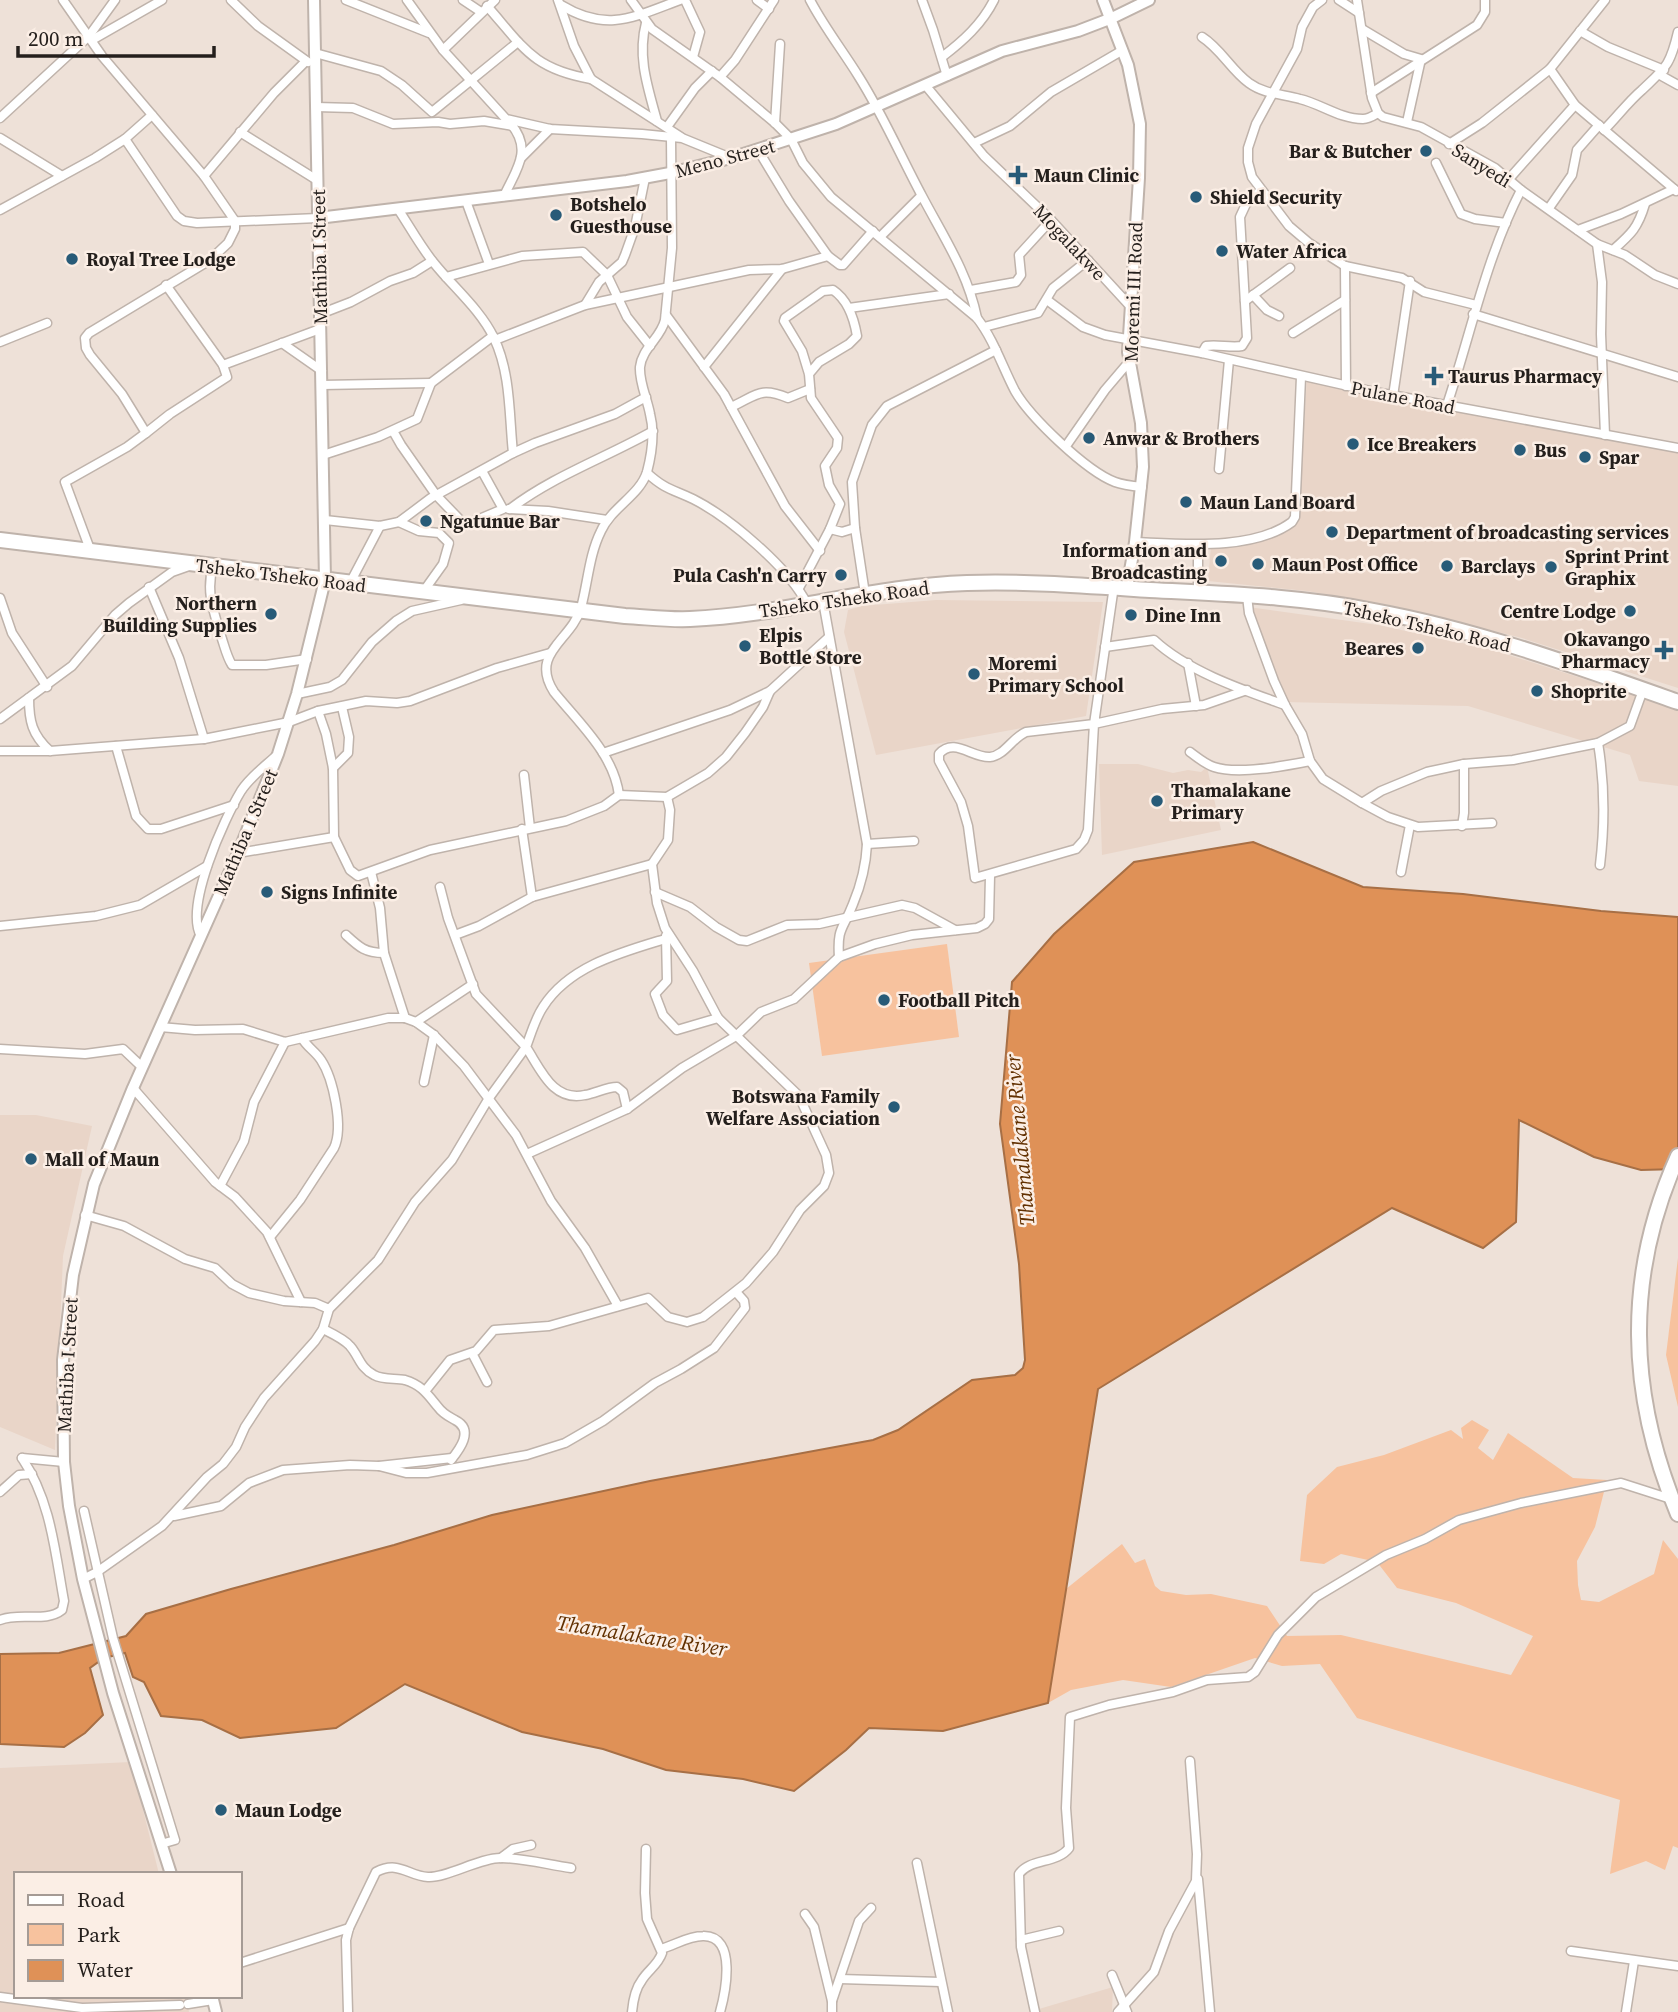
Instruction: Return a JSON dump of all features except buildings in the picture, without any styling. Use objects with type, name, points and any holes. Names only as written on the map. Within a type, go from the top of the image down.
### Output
[{"type":"highway","name":"Tsheko Tsheko Road","points":[[0,540],[580,611],[689,619],[965,583],[1198,591],[1336,604],[1376,611],[1507,645],[1678,702]]},
{"type":"highway","points":[[1678,1156],[1651,1229],[1642,1273],[1638,1320],[1643,1396],[1652,1443],[1678,1514]]},
{"type":"street","points":[[63,0],[114,71],[204,176],[236,221],[233,235],[221,251],[85,338],[90,355],[122,394],[146,433]]},
{"type":"street","points":[[90,38],[115,0]]},
{"type":"street","points":[[0,118],[90,38],[162,0]]},
{"type":"street","points":[[204,176],[240,132],[310,64],[258,26],[231,0]]},
{"type":"street","name":"Mathiba I Street","points":[[170,1872],[97,1640],[69,1506],[64,1462],[63,1373],[66,1325],[73,1275],[94,1184],[278,754],[307,659],[325,580],[316,107],[310,64],[315,53],[314,0]]},
{"type":"street","points":[[346,0],[429,33]]},
{"type":"street","points":[[407,0],[443,50],[509,122],[522,141],[521,158]]},
{"type":"street","points":[[463,0],[484,9],[533,57],[551,69],[591,79],[682,138],[732,158]]},
{"type":"street","points":[[443,50],[495,0]]},
{"type":"street","points":[[631,0],[646,23],[716,74],[775,123],[791,139],[811,176],[831,198],[977,318],[1023,403],[1066,446],[1102,476],[1115,482],[1142,487]]},
{"type":"street","points":[[560,3],[584,17],[602,22],[640,15],[682,0],[701,32],[692,57]]},
{"type":"street","points":[[757,0],[769,9]]},
{"type":"street","points":[[667,127],[695,88],[735,60],[774,0]]},
{"type":"street","points":[[810,0],[877,108],[960,264],[971,290],[977,318]]},
{"type":"street","points":[[922,0],[947,76]]},
{"type":"street","points":[[942,57],[962,42],[979,24],[994,0]]},
{"type":"street","name":"Moremi III Road","points":[[1103,0],[1123,50],[1138,105],[1140,124],[1128,362],[1143,442],[1142,487],[1135,542],[1120,587]]},
{"type":"street","name":"Meno Street","points":[[318,218],[645,178],[732,158],[877,108],[1002,51],[1069,34],[1149,0]]},
{"type":"street","points":[[1322,0],[1313,7],[1302,27],[1297,49],[1256,124],[1248,148],[1252,177],[1289,226],[1309,243],[1345,266],[1410,281],[1424,292],[1602,355],[1678,377]]},
{"type":"street","points":[[1339,0],[1359,13]]},
{"type":"street","points":[[1202,37],[1212,43],[1245,80],[1258,89],[1302,99],[1339,114],[1370,118],[1378,113],[1374,108],[1371,93],[1357,0]]},
{"type":"street","points":[[1371,93],[1477,24],[1483,17],[1485,0]]},
{"type":"street","points":[[1449,144],[1482,123],[1550,69],[1605,0]]},
{"type":"street","points":[[560,3],[574,46],[591,79]]},
{"type":"street","points":[[646,23],[641,53],[657,121]]},
{"type":"street","points":[[1362,29],[1404,54],[1421,59]]},
{"type":"street","points":[[1580,31],[1662,73],[1678,85]]},
{"type":"street","points":[[1549,208],[1572,175],[1577,150],[1662,73],[1674,51],[1678,32]]},
{"type":"street","points":[[315,53],[381,71],[402,85],[432,113],[518,42]]},
{"type":"street","points":[[775,123],[780,44]]},
{"type":"street","points":[[974,143],[1010,126],[1051,92],[1123,50]]},
{"type":"street","points":[[1406,122],[1421,59]]},
{"type":"street","points":[[1550,69],[1575,106],[1676,191],[1578,230]]},
{"type":"street","name":"Mogalakwe","points":[[926,86],[984,156],[1051,220],[1129,306]]},
{"type":"street","points":[[1508,180],[1575,106]]},
{"type":"street","points":[[316,107],[353,108],[393,124],[509,122],[550,129],[682,138]]},
{"type":"street","name":"Sanyedi","points":[[1378,113],[1383,117],[1422,127],[1495,168],[1521,190],[1474,309],[1447,405]]},
{"type":"street","points":[[0,210],[125,139],[152,115]]},
{"type":"street","points":[[503,196],[521,158],[550,129]]},
{"type":"street","points":[[240,132],[317,180]]},
{"type":"street","points":[[619,795],[615,775],[603,752],[547,681],[545,667],[550,653],[580,611],[591,558],[607,520],[647,473],[653,431],[640,374],[641,363],[663,330],[666,315],[673,214],[671,137]]},
{"type":"street","points":[[0,138],[62,176]]},
{"type":"street","points":[[125,139],[177,216],[184,221],[197,223],[318,218]]},
{"type":"street","points":[[758,150],[789,201],[828,256],[840,265],[922,195]]},
{"type":"street","points":[[1436,163],[1461,214],[1475,219],[1506,223]]},
{"type":"street","points":[[585,305],[599,282],[622,262],[635,227],[645,178]]},
{"type":"street","points":[[1202,353],[1206,346],[1242,346],[1247,338],[1240,217],[1246,204],[1261,190]]},
{"type":"street","points":[[1521,190],[1597,244],[1625,255],[1655,275],[1678,284]]},
{"type":"street","points":[[466,201],[489,264]]},
{"type":"street","points":[[1613,250],[1634,232],[1645,204]]},
{"type":"street","points":[[398,209],[432,261],[473,308],[494,338],[504,365],[509,393],[513,453]]},
{"type":"street","points":[[971,290],[1016,282],[1021,275],[1019,255],[1051,220]]},
{"type":"street","points":[[1597,244],[1602,282],[1605,435]]},
{"type":"street","points":[[446,277],[489,264],[543,253],[583,252],[607,275],[636,330],[650,346]]},
{"type":"street","points":[[322,385],[431,383],[494,338],[585,305],[749,270],[782,269],[828,256]]},
{"type":"street","points":[[320,314],[351,302],[390,281],[414,273],[432,261]]},
{"type":"street","points":[[984,327],[1038,313],[1057,284],[1088,261]]},
{"type":"street","points":[[1345,266],[1346,386]]},
{"type":"street","points":[[1245,301],[1290,268]]},
{"type":"street","points":[[704,367],[782,269]]},
{"type":"street","points":[[1393,396],[1410,281]]},
{"type":"street","points":[[91,552],[65,482],[127,447],[170,414],[226,380],[227,374],[223,365],[166,285]]},
{"type":"street","points":[[799,588],[820,551],[840,504],[829,485],[825,466],[837,449],[838,438],[814,405],[810,374],[802,351],[784,323],[785,319],[833,289],[840,294],[849,308],[856,338],[819,362],[810,374]]},
{"type":"street","points":[[849,308],[949,294]]},
{"type":"street","points":[[1253,295],[1267,310],[1279,316]]},
{"type":"street","name":"Pulane Road","points":[[1047,300],[1083,327],[1105,335],[1202,353],[1393,396],[1678,448]]},
{"type":"street","points":[[1293,333],[1345,300]]},
{"type":"street","points":[[666,315],[731,407],[785,506],[820,551]]},
{"type":"street","points":[[0,342],[47,323]]},
{"type":"street","points":[[223,365],[320,329]]},
{"type":"street","points":[[282,344],[322,371]]},
{"type":"street","points":[[865,594],[855,528],[852,482],[872,425],[880,412],[894,402],[996,350]]},
{"type":"street","points":[[1219,469],[1229,360]]},
{"type":"street","points":[[1066,446],[1128,362]]},
{"type":"street","points":[[1135,542],[1198,545],[1254,540],[1292,522],[1295,517],[1301,377]]},
{"type":"street","points":[[323,455],[363,443],[419,417],[431,383]]},
{"type":"street","points":[[731,407],[759,392],[776,393],[788,398],[810,388]]},
{"type":"street","points":[[325,520],[380,526],[399,522],[436,495],[513,453],[603,420],[646,397]]},
{"type":"street","points":[[393,431],[436,495],[465,525],[506,509],[554,480],[617,452],[653,431]]},
{"type":"street","points":[[482,471],[506,509]]},
{"type":"street","points":[[647,473],[665,488],[693,499],[748,537],[799,588],[807,604]]},
{"type":"street","points":[[506,509],[548,511],[607,520]]},
{"type":"street","points":[[399,522],[419,531],[439,533],[449,543],[443,564],[423,592]]},
{"type":"street","points":[[350,583],[380,526]]},
{"type":"street","points":[[830,529],[842,531],[855,528]]},
{"type":"street","points":[[1198,545],[1198,591]]},
{"type":"street","points":[[0,719],[72,666],[115,615],[149,587],[172,572],[195,564]]},
{"type":"street","points":[[213,567],[209,592],[212,608],[232,665],[266,665],[307,659]]},
{"type":"street","points":[[149,587],[179,658],[204,739]]},
{"type":"street","points":[[1120,587],[1105,647],[1094,724],[1091,804],[1084,840],[1076,849],[990,876],[978,879],[974,877],[968,826],[961,802],[939,761],[941,751],[949,746],[990,757],[998,755],[1020,734],[1026,732],[1094,724],[1161,709],[1196,706],[1247,690]]},
{"type":"street","points":[[1247,596],[1249,613],[1285,705],[1302,734],[1310,761],[1324,779],[1377,812],[1410,825],[1427,828],[1492,823]]},
{"type":"street","points":[[0,598],[12,633],[47,687]]},
{"type":"street","points":[[297,694],[330,687],[342,680],[372,642],[412,611],[473,598]]},
{"type":"street","points":[[823,601],[867,844],[866,862],[847,916],[839,930],[839,957]]},
{"type":"street","points":[[603,752],[730,710],[770,691],[830,637]]},
{"type":"street","points":[[1105,647],[1154,640],[1188,663],[1285,705]]},
{"type":"street","points":[[0,751],[50,751],[204,739],[289,722],[318,711],[342,706],[375,700],[390,704],[410,701],[496,668],[550,653]]},
{"type":"street","points":[[1188,663],[1196,706]]},
{"type":"street","points":[[1362,803],[1411,778],[1464,764],[1513,760],[1598,743],[1630,726],[1643,690]]},
{"type":"street","points":[[318,711],[333,768],[334,837],[352,873],[358,876],[430,850],[566,821],[590,813],[619,795],[667,797],[717,766],[746,733],[770,691]]},
{"type":"street","points":[[30,698],[29,719],[32,729],[50,751]]},
{"type":"street","points":[[333,768],[348,753],[349,737],[342,706]]},
{"type":"street","points":[[1598,743],[1604,779],[1605,826],[1600,865]]},
{"type":"street","points":[[117,746],[136,816],[148,829],[160,829],[234,805]]},
{"type":"street","points":[[1190,752],[1212,767],[1231,770],[1277,767],[1310,761]]},
{"type":"street","points":[[201,936],[196,925],[196,912],[207,866],[234,805],[248,781],[278,754]]},
{"type":"street","points":[[1462,826],[1464,764]]},
{"type":"street","points":[[524,775],[532,897]]},
{"type":"street","points":[[667,797],[670,810],[668,839],[652,864],[655,892],[666,934],[667,981],[655,994],[663,1015],[677,1030],[718,1018]]},
{"type":"street","points":[[1401,872],[1410,825]]},
{"type":"street","points":[[237,853],[334,837]]},
{"type":"street","points":[[867,844],[914,841]]},
{"type":"street","points":[[456,935],[479,926],[532,897],[652,864]]},
{"type":"street","points":[[0,926],[96,916],[140,905],[207,866]]},
{"type":"street","points":[[371,872],[380,908],[384,953],[405,1018]]},
{"type":"street","points":[[527,1154],[627,1109],[682,1068],[736,1036],[761,1012],[794,999],[839,957],[912,935],[977,928],[985,924],[989,919],[990,876]]},
{"type":"street","points":[[440,887],[448,918],[480,999],[526,1047],[547,1080],[557,1091],[578,1097],[617,1087],[622,1092],[627,1109]]},
{"type":"street","points":[[655,892],[697,911],[738,940],[747,941],[786,925],[819,924],[893,906],[908,905],[957,931]]},
{"type":"street","points":[[426,1390],[450,1360],[472,1353],[490,1332],[499,1328],[534,1328],[648,1298],[668,1317],[687,1322],[703,1317],[753,1276],[773,1252],[800,1210],[828,1180],[829,1165],[822,1144],[799,1096],[718,1018],[693,971],[666,934]]},
{"type":"street","points":[[83,1579],[131,1549],[173,1516],[236,1447],[245,1427],[264,1398],[323,1329],[329,1309],[378,1260],[415,1202],[452,1160],[489,1098],[526,1047],[544,1005],[562,987],[598,961],[666,934]]},
{"type":"street","points":[[346,935],[361,949],[370,953],[384,953]]},
{"type":"street","points":[[416,1022],[473,984]]},
{"type":"street","points":[[160,1027],[243,1030],[285,1042],[388,1018],[405,1018],[416,1022],[434,1035],[464,1066],[489,1098],[527,1154],[551,1201],[584,1248],[618,1306]]},
{"type":"street","points":[[424,1082],[434,1035]]},
{"type":"street","points":[[270,1237],[300,1200],[338,1138],[336,1105],[324,1066],[302,1038]]},
{"type":"street","points":[[220,1186],[244,1142],[254,1102],[285,1042]]},
{"type":"street","points":[[0,1049],[85,1054],[123,1049],[142,1067]]},
{"type":"street","points":[[133,1088],[198,1164],[235,1197],[270,1237],[301,1302]]},
{"type":"street","points":[[85,1216],[124,1226],[185,1259],[215,1268],[232,1284],[249,1293],[315,1303],[329,1309]]},
{"type":"street","points":[[379,1466],[417,1474],[547,1450],[565,1443],[603,1421],[655,1383],[714,1348],[745,1308],[744,1301],[736,1292]]},
{"type":"street","points":[[323,1329],[350,1346],[366,1370],[376,1376],[405,1380],[426,1390],[443,1413],[458,1421],[462,1426],[463,1446],[446,1468]]},
{"type":"street","points":[[472,1353],[487,1382]]},
{"type":"street","points":[[0,1620],[8,1617],[55,1615],[63,1607],[47,1512],[32,1474],[22,1458],[64,1462]]},
{"type":"street","points":[[173,1516],[220,1506],[248,1483],[283,1470],[350,1465],[379,1466],[452,1458]]},
{"type":"street","points":[[0,1492],[19,1475],[32,1474]]},
{"type":"street","points":[[1035,2012],[1024,1966],[1019,1874],[1024,1867],[1063,1854],[1069,1848],[1066,1808],[1070,1717],[1109,1705],[1173,1692],[1207,1680],[1248,1677],[1255,1672],[1278,1635],[1316,1597],[1386,1555],[1425,1539],[1459,1520],[1521,1503],[1621,1483],[1672,1499]]},
{"type":"street","points":[[84,1511],[113,1638],[175,1840],[161,1844]]},
{"type":"street","points":[[1190,1760],[1210,2012]]},
{"type":"street","points":[[501,1858],[513,1849],[531,1845]]},
{"type":"street","points":[[632,2012],[635,1993],[642,1980],[659,1961],[661,1949],[648,1919],[645,1893],[646,1850]]},
{"type":"street","points":[[348,2012],[345,1953],[349,1928],[373,1876],[383,1868],[401,1868],[425,1877],[435,1877],[501,1858],[572,1868]]},
{"type":"street","points":[[918,1863],[948,2012]]},
{"type":"street","points":[[1123,2010],[1154,1972],[1169,1931],[1198,1875]]},
{"type":"street","points":[[832,2001],[862,1916],[871,1908]]},
{"type":"street","points":[[805,1914],[814,1927],[832,2001],[832,2012]]},
{"type":"street","points":[[242,1962],[349,1928]]},
{"type":"street","points":[[1021,1940],[1059,1931]]},
{"type":"street","points":[[661,1949],[703,1936],[716,1941],[724,1952],[727,1970],[727,1986],[720,2012]]},
{"type":"street","points":[[1571,1951],[1678,1966]]},
{"type":"street","points":[[1626,2012],[1634,1961]]},
{"type":"street","points":[[1112,1975],[1123,2010]]},
{"type":"street","points":[[840,1979],[942,1982]]},
{"type":"street","points":[[0,1997],[82,2008],[213,2003]]},
{"type":"shaded area","points":[[1307,377],[1678,446],[1678,688],[1522,638],[1389,605],[1307,591],[1208,581],[1211,546],[1259,542],[1298,521]]},
{"type":"shaded area","name":"Moremi Primary School","points":[[936,600],[1103,602],[1086,716],[876,755],[844,632],[848,610],[862,606]]},
{"type":"shaded area","points":[[1248,607],[1378,625],[1490,649],[1678,709],[1678,786],[1639,781],[1630,755],[1468,706],[1283,702]]},
{"type":"shaded area","name":"Thamalakane Primary","points":[[1099,764],[1138,764],[1173,773],[1188,770],[1201,772],[1207,767],[1221,830],[1102,855]]},
{"type":"shaded area","points":[[0,1115],[36,1115],[92,1126],[63,1256],[55,1450],[0,1427]]},
{"type":"shaded area","points":[[131,1762],[158,1872],[14,1872],[14,1998],[186,1998],[189,2012],[0,2012],[0,1768]]},
{"type":"shaded area","points":[[1113,1987],[1112,2012],[1040,2012],[1039,2009]]},
{"type":"green space","name":"Football Pitch","points":[[947,944],[959,1037],[822,1056],[809,963]]},
{"type":"green space","points":[[1678,1258],[1678,1407],[1666,1355]]},
{"type":"green space","points":[[1472,1420],[1489,1430],[1478,1448],[1493,1460],[1508,1433],[1573,1478],[1607,1480],[1595,1527],[1577,1561],[1581,1600],[1599,1602],[1654,1574],[1663,1540],[1678,1559],[1678,1848],[1673,1846],[1665,1870],[1646,1861],[1610,1874],[1620,1800],[1357,1718],[1320,1664],[1282,1666],[1255,1658],[1171,1687],[1123,1680],[1071,1690],[1048,1703],[1066,1589],[1122,1544],[1135,1563],[1145,1559],[1155,1586],[1161,1591],[1186,1595],[1211,1594],[1267,1606],[1287,1636],[1341,1635],[1511,1675],[1533,1636],[1456,1603],[1397,1588],[1377,1562],[1341,1554],[1324,1564],[1300,1561],[1307,1495],[1337,1467],[1384,1455],[1451,1430],[1463,1439],[1461,1428]]},
{"type":"water","name":"Thamalakane River","points":[[1253,842],[1363,887],[1463,894],[1601,911],[1678,917],[1678,1169],[1641,1170],[1594,1157],[1519,1120],[1516,1222],[1483,1248],[1392,1208],[1098,1389],[1048,1703],[943,1731],[869,1728],[794,1791],[743,1779],[666,1770],[603,1749],[522,1732],[405,1684],[336,1728],[240,1738],[202,1720],[161,1716],[144,1682],[133,1677],[125,1653],[104,1658],[90,1668],[103,1715],[85,1733],[64,1747],[0,1744],[0,1654],[59,1653],[126,1636],[146,1614],[492,1515],[650,1481],[873,1440],[898,1430],[972,1380],[1015,1375],[1023,1368],[1025,1360],[1019,1264],[1000,1124],[1012,982],[1054,934],[1134,862]]},
{"type":"place","name":"Bar & Butcher","points":[[1426,151]]},
{"type":"place","name":"Maun Clinic","points":[[1018,175]]},
{"type":"place","name":"Shield Security","points":[[1196,197]]},
{"type":"place","name":"Botshelo Guesthouse","points":[[556,215]]},
{"type":"place","name":"Water Africa","points":[[1222,251]]},
{"type":"place","name":"Royal Tree Lodge","points":[[72,259]]},
{"type":"place","name":"Taurus Pharmacy","points":[[1434,376]]},
{"type":"place","name":"Anwar & Brothers","points":[[1089,438]]},
{"type":"place","name":"Ice Breakers","points":[[1353,444]]},
{"type":"place","name":"Bus","points":[[1520,450]]},
{"type":"place","name":"Spar","points":[[1585,457]]},
{"type":"place","name":"Maun Land Board","points":[[1186,502]]},
{"type":"place","name":"Ngatunue Bar","points":[[426,521]]},
{"type":"place","name":"Department of broadcasting services","points":[[1332,532]]},
{"type":"place","name":"Information and Broadcasting","points":[[1221,561]]},
{"type":"place","name":"Maun Post Office","points":[[1258,564]]},
{"type":"place","name":"Barclays","points":[[1447,566]]},
{"type":"place","name":"Sprint Print Graphix","points":[[1551,567]]},
{"type":"place","name":"Pula Cash'n Carry","points":[[841,575]]},
{"type":"place","name":"Centre Lodge","points":[[1630,611]]},
{"type":"place","name":"Northern Building Supplies","points":[[271,614]]},
{"type":"place","name":"Dine Inn","points":[[1131,615]]},
{"type":"place","name":"Elpis Bottle Store","points":[[745,646]]},
{"type":"place","name":"Beares","points":[[1418,648]]},
{"type":"place","name":"Okavango Pharmacy","points":[[1664,650]]},
{"type":"place","name":"Moremi Primary School","points":[[974,674]]},
{"type":"place","name":"Shoprite","points":[[1537,691]]},
{"type":"place","name":"Thamalakane Primary","points":[[1157,801]]},
{"type":"place","name":"Signs Infinite","points":[[267,892]]},
{"type":"place","name":"Football Pitch","points":[[884,1000]]},
{"type":"place","name":"Botswana Family Welfare Association","points":[[894,1107]]},
{"type":"place","name":"Mall of Maun","points":[[31,1159]]},
{"type":"place","name":"Maun Lodge","points":[[221,1810]]}]
